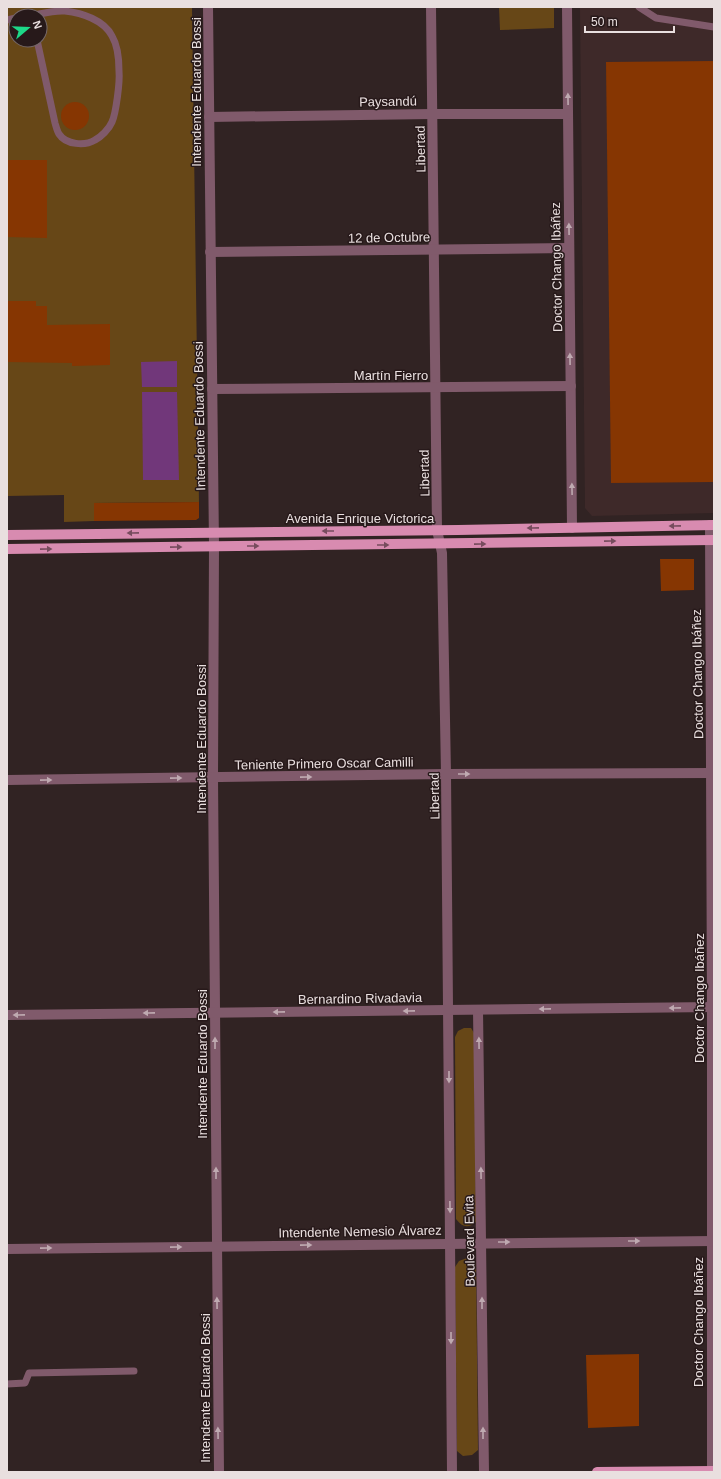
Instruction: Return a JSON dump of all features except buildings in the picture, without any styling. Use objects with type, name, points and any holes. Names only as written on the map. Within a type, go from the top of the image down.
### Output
[{"type":"main road","name":"Avenida Enrique Victorica","points":[[7,535],[712,525]]},
{"type":"main road","name":"Avenida Enrique Victorica","points":[[7,549],[712,540]]},
{"type":"main road","points":[[597,1472],[713,1471]]},
{"type":"street","name":"Intendente Eduardo Bossi","points":[[208,7],[214,532],[213,778],[219,1472]]},
{"type":"street","name":"Libertad","points":[[431,7],[437,530],[442,553],[448,1010]]},
{"type":"street","name":"Doctor Chango Ibáñez","points":[[567,7],[572,528]]},
{"type":"street","name":"Paysandú","points":[[209,117],[568,114]]},
{"type":"street","name":"12 de Octubre","points":[[210,252],[569,248]]},
{"type":"street","name":"Martín Fierro","points":[[212,389],[571,386]]},
{"type":"street","name":"Doctor Chango Ibáñez","points":[[712,525],[713,1471]]},
{"type":"street","name":"Teniente Primero Oscar Camilli","points":[[7,780],[446,774],[713,773]]},
{"type":"street","name":"Bernardino Rivadavia","points":[[7,1015],[713,1007]]},
{"type":"street","name":"Boulevard Evita","points":[[448,1010],[452,1472]]},
{"type":"street","name":"Boulevard Evita","points":[[478,1010],[484,1472]]},
{"type":"street","name":"Intendente Nemesio Álvarez","points":[[7,1249],[482,1242],[713,1241]]},
{"type":"lane","points":[[639,7],[656,18],[714,27]]},
{"type":"lane","points":[[39,48],[55,123],[60,135],[68,142],[83,144],[95,140],[106,131],[112,122],[120,82],[118,54],[113,36],[105,26],[78,14],[64,11],[48,12]]},
{"type":"lane","points":[[7,1384],[25,1384],[29,1373],[134,1371]]},
{"type":"shaded area","points":[[7,7],[192,7],[199,502],[94,503],[94,521],[64,522],[64,495],[7,496]]},
{"type":"shaded area","points":[[499,7],[554,7],[554,28],[500,30]]},
{"type":"shaded area","points":[[580,7],[714,7],[714,513],[592,516],[585,508]]},
{"type":"shaded area","points":[[177,361],[177,387],[142,387],[141,362]]},
{"type":"shaded area","points":[[142,392],[177,392],[179,480],[143,480]]},
{"type":"shaded area","points":[[464,1028],[471,1028],[474,1033],[476,1222],[470,1226],[461,1224],[456,1219],[455,1037],[458,1031]]},
{"type":"shaded area","points":[[467,1258],[474,1260],[476,1265],[478,1450],[472,1455],[463,1456],[457,1451],[455,1267],[459,1261]]}]
